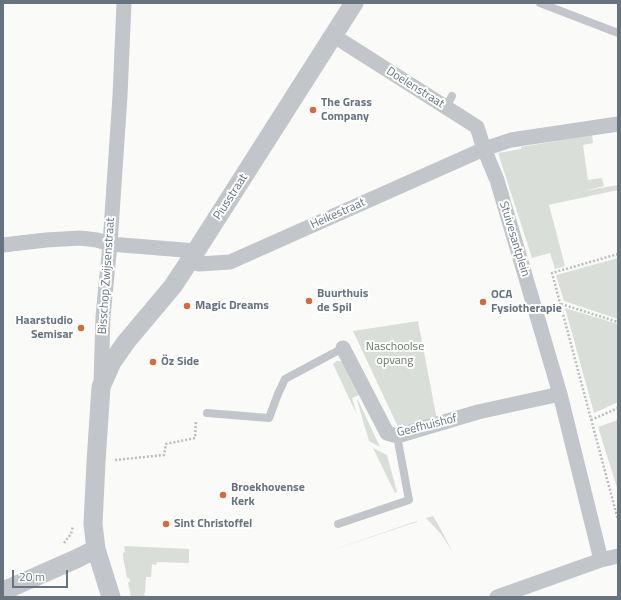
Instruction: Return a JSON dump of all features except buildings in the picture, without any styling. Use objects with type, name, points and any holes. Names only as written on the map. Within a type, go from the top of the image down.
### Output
[{"type":"street","name":"Bisschop Zwijsenstraat","points":[[111,597],[96,549],[93,524],[101,387],[103,316],[110,244],[120,96],[124,3]]},
{"type":"street","name":"Piusstraat","points":[[101,387],[112,362],[126,342],[172,286],[193,256],[354,3]]},
{"type":"street","name":"Doelenstraat","points":[[334,36],[449,101],[477,127],[484,150]]},
{"type":"street","points":[[484,150],[511,140],[618,124]]},
{"type":"street","name":"Heikestraat","points":[[3,245],[80,238],[97,240],[110,244],[193,256],[199,264],[230,262],[484,150]]},
{"type":"street","name":"Stuivesantplein","points":[[484,150],[497,180],[560,394],[601,560]]},
{"type":"street","name":"Geefhuishof","points":[[343,348],[387,434],[397,436],[478,412],[560,394]]},
{"type":"street","points":[[3,591],[96,549]]},
{"type":"street","points":[[497,597],[537,590],[601,560],[618,556]]},
{"type":"lane","points":[[540,3],[618,33]]},
{"type":"lane","points":[[208,414],[269,418],[285,379],[343,348]]},
{"type":"lane","points":[[338,524],[409,500],[397,436]]},
{"type":"path","points":[[618,254],[552,273],[618,520]]},
{"type":"path","points":[[560,304],[618,322]]},
{"type":"path","points":[[592,420],[618,408]]},
{"type":"path","points":[[96,462],[164,455],[166,444],[195,438],[197,412],[208,414]]},
{"type":"green space","points":[[592,135],[593,143],[583,145],[588,180],[602,178],[604,186],[584,191],[618,185],[618,190],[548,205],[565,266],[555,269],[550,253],[532,258],[498,153],[521,149],[521,147]]},
{"type":"green space","points":[[618,258],[618,319],[564,301],[556,275]]},
{"type":"green space","points":[[565,308],[618,324],[618,402],[594,413]]},
{"type":"green space","name":"Naschoolse opvang","points":[[418,321],[437,420],[399,429],[353,331]]},
{"type":"green space","points":[[337,361],[343,362],[359,395],[352,398],[357,415],[333,364]]},
{"type":"green space","points":[[358,400],[380,447],[369,441]]},
{"type":"green space","points":[[618,420],[618,491],[598,427]]},
{"type":"green space","points":[[373,448],[387,455],[397,492],[395,493]]},
{"type":"green space","points":[[433,516],[452,551],[441,534],[426,518]]},
{"type":"green space","points":[[417,521],[417,522],[329,551]]},
{"type":"green space","points":[[124,546],[189,549],[189,563],[157,562],[156,565],[152,564],[151,577],[146,577],[145,597],[131,597],[128,582],[130,582],[129,578],[127,578],[123,556],[123,553],[125,552]]},
{"type":"place","name":"The Grass Company","points":[[313,110]]},
{"type":"place","name":"Buurthuis de Spil","points":[[309,301]]},
{"type":"place","name":"OCA Fysiotherapie","points":[[483,302]]},
{"type":"place","name":"Magic Dreams","points":[[187,306]]},
{"type":"place","name":"Haarstudio Semisar","points":[[81,328]]},
{"type":"place","name":"Öz Side","points":[[153,362]]},
{"type":"place","name":"Broekhovense Kerk","points":[[223,495]]},
{"type":"place","name":"Sint Christoffel","points":[[166,524]]}]
